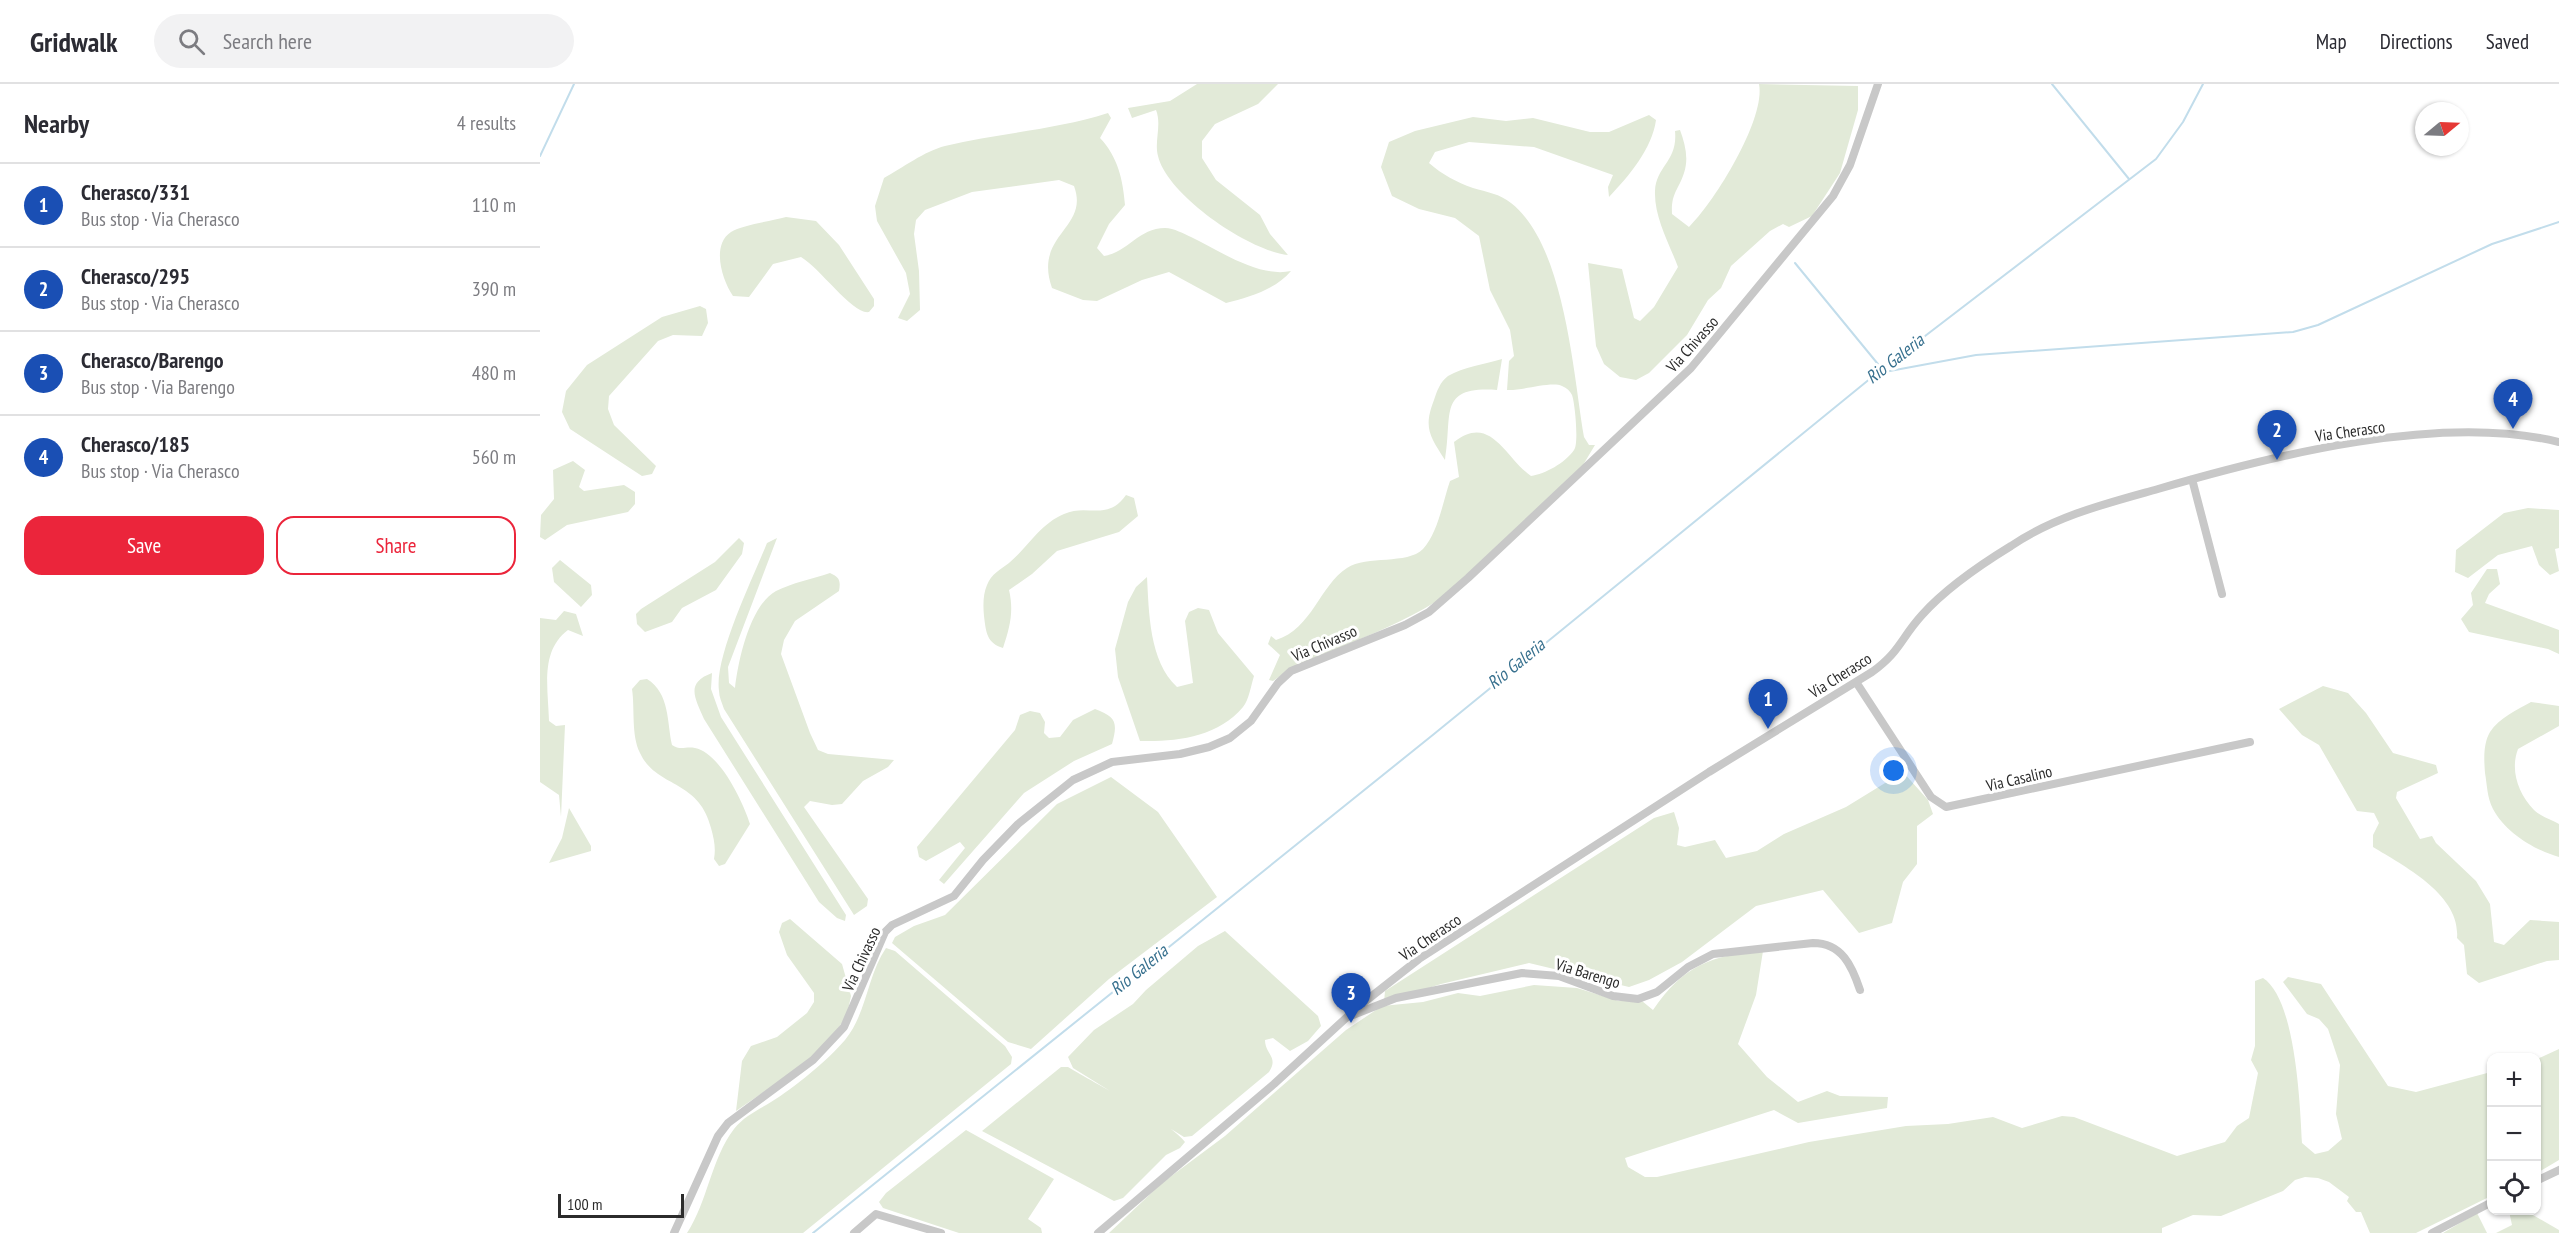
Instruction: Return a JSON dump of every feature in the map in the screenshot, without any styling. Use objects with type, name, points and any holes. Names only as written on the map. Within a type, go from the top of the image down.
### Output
[{"type":"street","name":"Via Chivasso","points":[[674,1233],[718,1136],[728,1123],[813,1060],[844,1027],[885,933],[892,925],[954,896],[983,860],[1018,824],[1073,780],[1112,762],[1180,754],[1220,743],[1239,733],[1251,721],[1278,683],[1291,671],[1405,625],[1429,612],[1639,418],[1691,368],[1833,196],[1850,165],[1878,84]]},
{"type":"street","name":"Via Cherasco","points":[[1098,1233],[1275,1084],[1346,1018],[1419,959],[1892,657],[1921,616],[1932,605],[2011,545],[2075,513],[2192,479],[2316,449],[2446,434],[2512,433],[2559,442]]},
{"type":"street","points":[[2192,479],[2222,594]]},
{"type":"street","name":"Via Casalino","points":[[1856,682],[1931,797],[1946,807],[2250,742]]},
{"type":"street","name":"Via Barengo","points":[[1346,1018],[1396,998],[1522,974],[1559,976],[1613,996],[1638,999],[1657,992],[1696,961],[1713,954],[1813,943],[1827,944],[1840,952],[1852,969],[1860,990]]},
{"type":"street","points":[[2541,1179],[2559,1170]]},
{"type":"street","points":[[2432,1233],[2487,1205]]},
{"type":"street","points":[[854,1233],[876,1214],[940,1233]]},
{"type":"green space","points":[[1197,84],[1278,84],[1258,104],[1215,124],[1202,141],[1202,158],[1216,180],[1260,215],[1270,234],[1288,255],[1252,243],[1212,219],[1193,203],[1165,171],[1158,156],[1156,110],[1132,118],[1128,108],[1170,101]]},
{"type":"green space","points":[[1759,84],[1858,86],[1858,110],[1840,173],[1812,216],[1789,227],[1783,224],[1770,231],[1731,266],[1721,288],[1708,300],[1687,335],[1649,373],[1636,380],[1620,377],[1604,364],[1596,346],[1588,263],[1622,269],[1634,318],[1640,321],[1654,307],[1678,267],[1659,220],[1655,201],[1656,182],[1673,150],[1675,131],[1680,130],[1685,146],[1686,162],[1674,197],[1672,214],[1689,227],[1724,180],[1747,138],[1755,118]]},
{"type":"green space","points":[[1108,113],[1111,118],[1100,138],[1111,153],[1118,169],[1125,205],[1109,224],[1097,248],[1104,256],[1120,250],[1148,232],[1168,228],[1253,267],[1266,271],[1291,271],[1285,278],[1269,288],[1226,303],[1169,272],[1142,280],[1097,301],[1083,300],[1052,288],[1048,270],[1050,255],[1075,212],[1077,201],[1074,186],[1059,180],[972,192],[925,210],[916,220],[914,234],[919,271],[920,310],[907,321],[898,318],[910,294],[906,273],[877,221],[875,206],[884,178],[937,148],[1068,124]]},
{"type":"green space","points":[[1649,115],[1656,120],[1645,152],[1609,197],[1608,187],[1613,175],[1534,147],[1469,142],[1435,152],[1429,163],[1450,178],[1507,200],[1529,222],[1544,248],[1564,312],[1584,437],[1589,445],[1595,445],[1583,465],[1446,595],[1400,621],[1301,664],[1273,681],[1269,680],[1280,655],[1268,644],[1271,636],[1276,640],[1298,626],[1330,585],[1347,568],[1365,562],[1407,557],[1423,549],[1433,534],[1450,481],[1459,477],[1454,442],[1467,434],[1488,435],[1497,441],[1531,476],[1560,463],[1570,455],[1575,446],[1574,406],[1572,395],[1567,389],[1551,385],[1507,390],[1509,361],[1514,356],[1510,330],[1490,290],[1479,236],[1455,218],[1419,209],[1392,196],[1381,167],[1389,142],[1415,131],[1473,117],[1506,121],[1533,118],[1590,132],[1609,132]]},
{"type":"green space","points":[[786,217],[816,221],[839,245],[874,299],[874,306],[869,312],[862,311],[845,299],[801,257],[773,264],[749,297],[733,296],[725,281],[720,263],[721,245],[725,238],[742,227]]},
{"type":"green space","points":[[700,306],[706,309],[708,323],[702,336],[673,335],[658,341],[609,396],[608,409],[614,425],[656,466],[652,474],[642,476],[570,429],[562,412],[566,391],[587,365],[662,317]]},
{"type":"green space","points":[[1502,359],[1497,390],[1478,390],[1456,398],[1449,417],[1445,460],[1432,438],[1429,425],[1431,410],[1439,387],[1445,378],[1454,373]]},
{"type":"green space","points":[[573,461],[585,470],[579,487],[584,491],[624,485],[635,492],[635,504],[628,512],[567,525],[545,540],[540,537],[541,515],[554,499],[553,470]]},
{"type":"green space","points":[[1126,495],[1134,498],[1138,516],[1119,532],[1057,551],[1032,574],[1009,590],[1011,612],[1003,648],[990,640],[983,604],[989,581],[994,575],[1056,518],[1072,511],[1112,508]]},
{"type":"green space","points":[[2528,508],[2559,510],[2559,548],[2555,549],[2559,571],[2550,575],[2539,565],[2532,546],[2498,555],[2468,578],[2455,572],[2456,550],[2504,513]]},
{"type":"green space","points":[[739,538],[744,543],[742,554],[716,590],[682,608],[672,622],[645,632],[637,624],[636,614],[641,609],[715,562]]},
{"type":"green space","points":[[777,538],[728,667],[729,683],[735,688],[742,649],[752,621],[767,598],[782,588],[830,573],[837,578],[839,591],[795,621],[784,640],[781,654],[818,750],[828,754],[894,760],[888,767],[863,781],[842,804],[832,805],[810,801],[804,807],[868,899],[867,906],[854,915],[724,709],[720,696],[719,676],[736,617],[767,543]]},
{"type":"green space","points":[[560,560],[591,585],[592,595],[581,607],[554,582],[552,568]]},
{"type":"green space","points":[[2487,569],[2497,569],[2500,584],[2489,594],[2485,603],[2559,630],[2559,654],[2548,649],[2469,632],[2461,619],[2473,605],[2471,593]]},
{"type":"green space","points":[[1147,577],[1150,620],[1156,650],[1161,664],[1177,687],[1193,683],[1185,621],[1189,612],[1198,608],[1209,610],[1218,633],[1254,676],[1243,707],[1221,725],[1196,736],[1140,741],[1118,677],[1115,649],[1128,602],[1136,587]]},
{"type":"green space","points":[[564,611],[576,614],[583,636],[568,630],[553,648],[549,659],[547,683],[549,721],[556,726],[565,725],[561,817],[559,795],[540,782],[540,618],[556,620]]},
{"type":"green space","points":[[712,673],[711,689],[721,717],[846,915],[845,921],[837,918],[819,902],[704,719],[695,698],[695,686],[698,681]]},
{"type":"green space","points":[[647,679],[660,692],[664,700],[672,745],[678,748],[695,748],[713,759],[722,768],[747,815],[750,824],[725,864],[719,866],[714,859],[711,828],[705,812],[697,801],[656,773],[647,764],[637,746],[632,689],[640,680]]},
{"type":"green space","points":[[2323,686],[2348,693],[2366,713],[2393,753],[2436,765],[2438,773],[2397,792],[2396,798],[2420,839],[2432,836],[2436,843],[2476,881],[2490,904],[2494,942],[2504,945],[2530,920],[2559,922],[2559,960],[2547,961],[2479,983],[2467,974],[2464,945],[2457,938],[2456,923],[2450,908],[2428,884],[2373,847],[2373,835],[2379,823],[2374,813],[2357,811],[2319,745],[2302,735],[2279,709]]},
{"type":"green space","points":[[2531,702],[2559,706],[2559,726],[2518,749],[2515,773],[2520,789],[2534,810],[2559,824],[2559,857],[2530,845],[2505,825],[2493,809],[2488,791],[2485,752],[2490,732],[2503,718]]},
{"type":"green space","points":[[1095,709],[1114,721],[1112,744],[1074,761],[1024,793],[944,884],[939,880],[965,848],[960,842],[926,861],[919,857],[917,847],[1015,730],[1020,715],[1030,711],[1040,713],[1045,722],[1044,733],[1049,738],[1060,737],[1073,720]]},
{"type":"green space","points":[[1903,772],[1928,800],[1933,814],[1917,826],[1917,864],[1903,882],[1892,923],[1859,933],[1823,890],[1756,906],[1682,962],[1649,980],[1629,987],[1529,963],[1441,984],[1384,1002],[1385,991],[1654,818],[1674,812],[1679,828],[1677,845],[1685,847],[1715,840],[1726,858],[1757,851],[1784,834],[1846,807]]},
{"type":"green space","points":[[1111,777],[1158,812],[1217,897],[1109,979],[1031,1049],[1008,1042],[892,943],[895,937],[914,926],[945,915],[1057,804]]},
{"type":"green space","points":[[569,808],[591,846],[591,851],[549,863],[562,838]]},
{"type":"green space","points":[[790,919],[842,964],[851,996],[847,1015],[831,1039],[809,1061],[736,1111],[742,1061],[751,1046],[777,1037],[807,1013],[814,1002],[814,993],[787,955],[779,932],[782,923]]},
{"type":"green space","points":[[1225,931],[1318,1016],[1321,1026],[1308,1041],[1290,1051],[1273,1038],[1265,1040],[1273,1063],[1269,1072],[1192,1136],[1184,1137],[1073,1068],[1068,1057],[1094,1030],[1133,1004],[1198,946]]},
{"type":"green space","points":[[886,948],[895,951],[1005,1046],[1012,1057],[1011,1064],[803,1233],[687,1233],[700,1207],[720,1153],[734,1129],[747,1117],[800,1082],[845,1040],[858,1018],[875,970]]},
{"type":"green space","points":[[1763,951],[1756,995],[1738,1044],[1767,1077],[1798,1102],[1827,1091],[1840,1096],[1888,1097],[1887,1108],[1798,1123],[1774,1110],[1625,1158],[1628,1167],[1645,1177],[1657,1177],[1809,1142],[1906,1126],[1948,1124],[1993,1117],[2022,1128],[2062,1116],[2074,1117],[2177,1156],[2225,1142],[2237,1126],[2249,1118],[2258,1073],[2251,1060],[2255,1046],[2255,981],[2263,978],[2274,990],[2283,1007],[2289,1029],[2300,1104],[2302,1143],[2315,1154],[2328,1151],[2342,1139],[2336,1114],[2340,1065],[2328,1029],[2319,1019],[2307,1014],[2283,982],[2288,977],[2321,984],[2388,1086],[2416,1092],[2487,1073],[2487,1198],[2416,1233],[2370,1233],[2361,1212],[2356,1212],[2347,1201],[2349,1197],[2329,1182],[2305,1177],[2295,1180],[2283,1191],[2221,1216],[2193,1215],[2162,1228],[2162,1233],[1109,1233],[1162,1183],[1225,1136],[1346,1030],[1382,1006],[1423,1002],[1458,993],[1480,996],[1534,985],[1577,988],[1619,1001],[1642,1001],[1653,1010],[1664,995],[1687,973],[1713,960]]},
{"type":"green space","points":[[2559,1049],[2559,1160],[2541,1171],[2541,1107],[2541,1057]]},
{"type":"green space","points":[[1061,1067],[1068,1067],[1131,1103],[1164,1124],[1185,1142],[1180,1148],[1166,1155],[1123,1198],[1114,1201],[982,1131]]},
{"type":"green space","points":[[966,1130],[1054,1179],[1028,1219],[1041,1228],[1042,1233],[959,1233],[883,1208],[879,1202],[886,1193]]},
{"type":"green space","points":[[2477,1213],[2487,1233],[2443,1233]]},
{"type":"green space","points":[[2510,1215],[2533,1215],[2559,1230],[2559,1233],[2496,1233],[2512,1225]]},
{"type":"waterway","points":[[540,156],[574,84]]},
{"type":"waterway","points":[[2052,84],[2129,179]]},
{"type":"waterway","name":"Rio Galeria","points":[[813,1233],[1434,734],[1882,369],[2156,159],[2183,122],[2203,84]]},
{"type":"waterway","points":[[1879,373],[1976,355],[2293,332],[2318,325],[2492,244],[2559,222]]},
{"type":"waterway","points":[[1795,263],[1882,369]]},
{"type":"place","name":"Cherasco/185","points":[[2513,429]]},
{"type":"place","name":"Cherasco/295","points":[[2277,460]]},
{"type":"place","name":"Cherasco/331","points":[[1768,729]]},
{"type":"place","name":"Cherasco/Barengo","points":[[1351,1023]]}]
